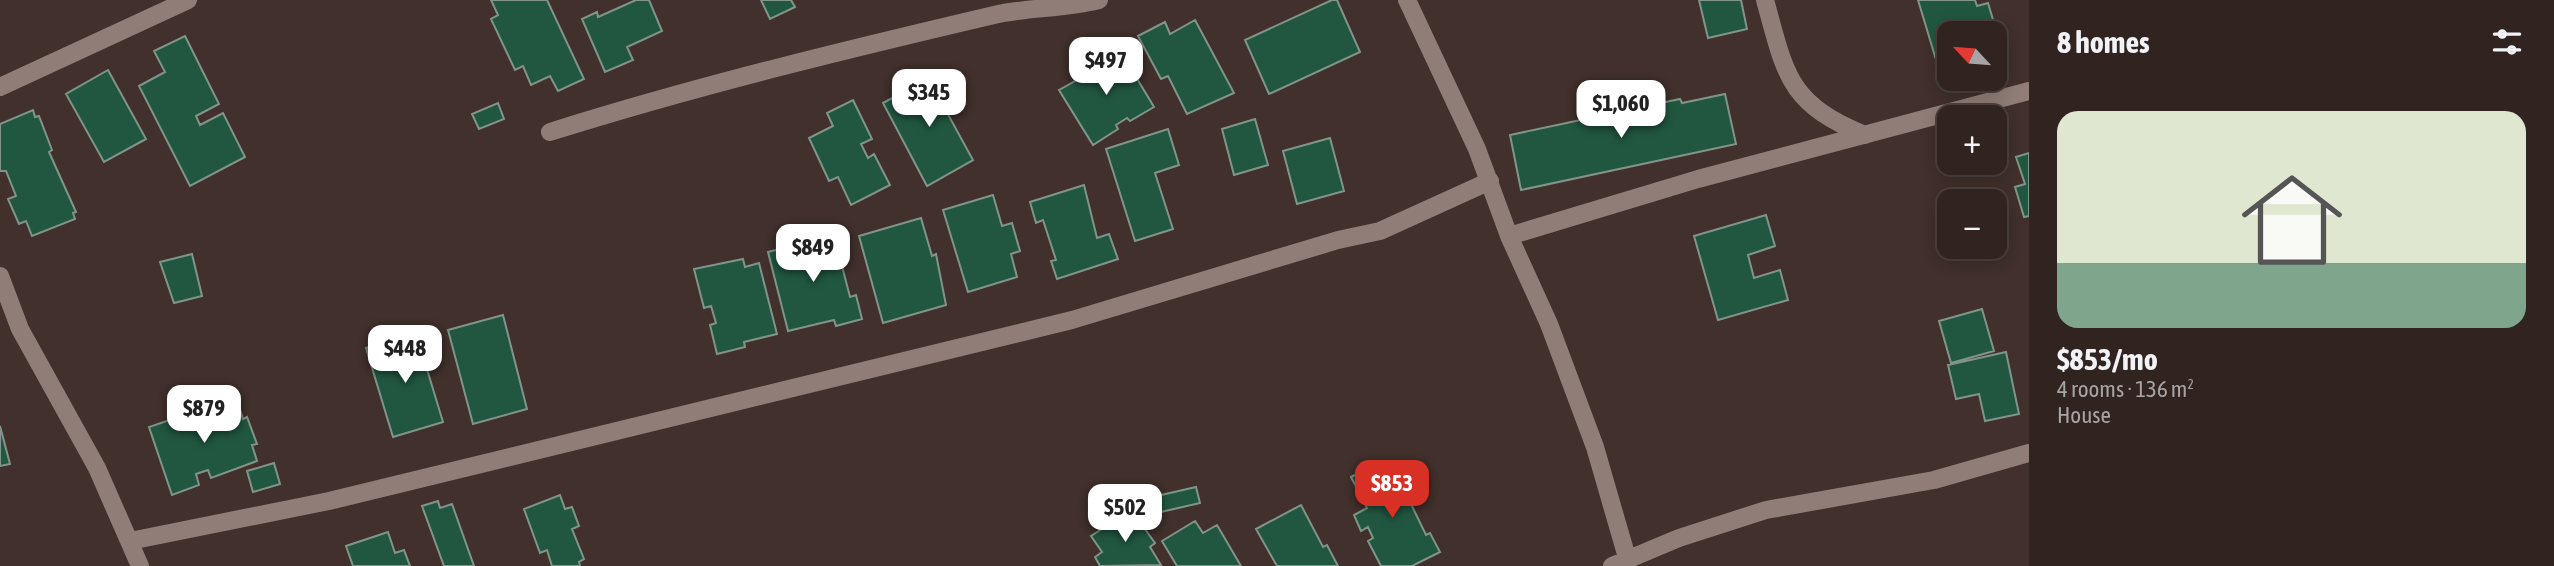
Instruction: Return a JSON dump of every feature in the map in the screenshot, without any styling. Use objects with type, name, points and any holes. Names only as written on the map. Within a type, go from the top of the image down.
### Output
[{"type":"street","points":[[0,87],[188,0]]},
{"type":"street","points":[[550,132],[617,110],[753,76],[813,57],[1010,12],[1069,8],[1100,0]]},
{"type":"street","points":[[1407,0],[1490,181],[1508,236],[1549,324],[1595,447],[1620,563],[1679,538],[1766,510],[1934,480],[2029,453]]},
{"type":"street","points":[[1765,0],[1786,73],[1801,97],[1833,122],[1865,135]]},
{"type":"street","points":[[1508,236],[1698,179],[2029,91]]},
{"type":"street","points":[[130,541],[329,501],[1072,320],[1338,240],[1380,232],[1490,181]]},
{"type":"street","points":[[0,276],[20,329],[97,468],[140,566]]},
{"type":"building","points":[[491,0],[547,0],[584,79],[558,91],[550,76],[531,85],[523,66],[515,70],[491,19],[498,15]]},
{"type":"building","points":[[636,0],[649,0],[662,31],[627,47],[633,60],[605,72],[582,19],[597,12],[598,17]]},
{"type":"building","points":[[761,0],[791,0],[795,7],[770,19]]},
{"type":"building","points":[[1337,0],[1360,52],[1269,94],[1245,40]]},
{"type":"building","points":[[1699,0],[1741,0],[1747,29],[1708,38]]},
{"type":"building","points":[[1918,0],[1975,0],[1977,6],[1988,3],[1993,21],[1937,21],[1937,63]]},
{"type":"building","points":[[1195,20],[1234,93],[1187,114],[1168,76],[1161,79],[1138,36],[1165,22],[1170,34]]},
{"type":"building","points":[[185,36],[219,104],[196,116],[200,125],[223,113],[245,157],[190,186],[139,86],[165,72],[154,51]]},
{"type":"building","points":[[1121,52],[1154,107],[1130,121],[1127,118],[1116,125],[1118,129],[1093,145],[1059,90],[1075,81],[1072,75],[1105,55],[1108,60]]},
{"type":"building","points":[[108,70],[146,139],[104,162],[66,94]]},
{"type":"building","points":[[940,72],[951,92],[939,98],[973,160],[927,186],[883,103]]},
{"type":"building","points":[[1725,94],[1736,144],[1521,190],[1510,135],[1680,99],[1682,103]]},
{"type":"building","points":[[853,100],[872,139],[861,144],[868,158],[874,154],[890,185],[851,205],[838,177],[829,181],[809,138],[833,126],[827,113]]},
{"type":"building","points":[[498,103],[504,119],[479,129],[472,114]]},
{"type":"building","points":[[33,110],[35,117],[39,116],[52,150],[49,152],[76,212],[73,213],[75,219],[32,236],[26,221],[19,224],[8,199],[16,196],[6,171],[0,171],[0,124]]},
{"type":"building","points":[[1255,119],[1268,165],[1234,175],[1222,129]]},
{"type":"building","points":[[1168,129],[1179,165],[1155,173],[1173,229],[1135,241],[1106,149]]},
{"type":"building","points":[[1330,138],[1344,191],[1297,204],[1283,151]]},
{"type":"building","points":[[2029,153],[2029,216],[2024,217],[2015,187],[2025,184],[2016,157]]},
{"type":"building","points":[[1084,185],[1097,238],[1109,234],[1118,259],[1057,279],[1051,261],[1056,260],[1043,220],[1036,223],[1030,202]]},
{"type":"building","points":[[993,195],[1002,226],[1012,223],[1020,251],[1011,254],[1017,277],[968,292],[943,210]]},
{"type":"building","points":[[1766,215],[1775,246],[1748,255],[1754,278],[1780,270],[1788,300],[1718,320],[1694,236]]},
{"type":"building","points":[[921,218],[932,256],[936,254],[946,305],[883,323],[859,236]]},
{"type":"building","points":[[833,231],[850,297],[856,295],[862,319],[836,326],[834,320],[788,331],[768,252],[823,238],[822,234]]},
{"type":"building","points":[[192,254],[202,296],[174,303],[160,262]]},
{"type":"building","points":[[743,259],[745,267],[759,263],[777,334],[744,342],[745,347],[717,354],[710,325],[716,323],[711,306],[704,308],[694,269]]},
{"type":"building","points":[[1982,309],[1994,351],[1951,363],[1939,321]]},
{"type":"building","points":[[503,315],[527,409],[473,424],[448,330]]},
{"type":"building","points":[[416,333],[443,422],[393,437],[366,348]]},
{"type":"building","points":[[2006,352],[2019,414],[1985,421],[1979,394],[1956,399],[1948,365]]},
{"type":"building","points":[[225,401],[227,407],[238,403],[243,419],[247,417],[257,444],[252,445],[257,461],[211,478],[208,470],[196,474],[199,485],[172,495],[149,427]]},
{"type":"building","points":[[0,426],[10,464],[0,466]]},
{"type":"building","points":[[1381,461],[1393,485],[1405,479],[1416,499],[1410,502],[1426,535],[1430,533],[1440,552],[1412,566],[1381,566],[1368,541],[1373,538],[1368,527],[1361,531],[1354,515],[1367,508],[1351,477]]},
{"type":"building","points":[[274,463],[280,484],[253,492],[247,471]]},
{"type":"building","points":[[1196,487],[1200,503],[1152,514],[1148,498]]},
{"type":"building","points":[[560,495],[565,509],[572,507],[579,526],[572,529],[584,559],[579,562],[580,566],[552,566],[547,550],[540,553],[524,509]]},
{"type":"building","points":[[438,501],[440,508],[452,504],[474,566],[444,566],[422,506]]},
{"type":"building","points":[[1301,505],[1323,547],[1327,545],[1338,566],[1277,566],[1256,529]]},
{"type":"building","points":[[1131,510],[1155,543],[1150,547],[1161,565],[1100,566],[1095,557],[1102,552],[1091,536]]},
{"type":"building","points":[[1195,521],[1203,533],[1217,525],[1241,566],[1177,566],[1162,541]]},
{"type":"building","points":[[388,532],[395,553],[404,550],[410,566],[353,566],[346,546]]}]
